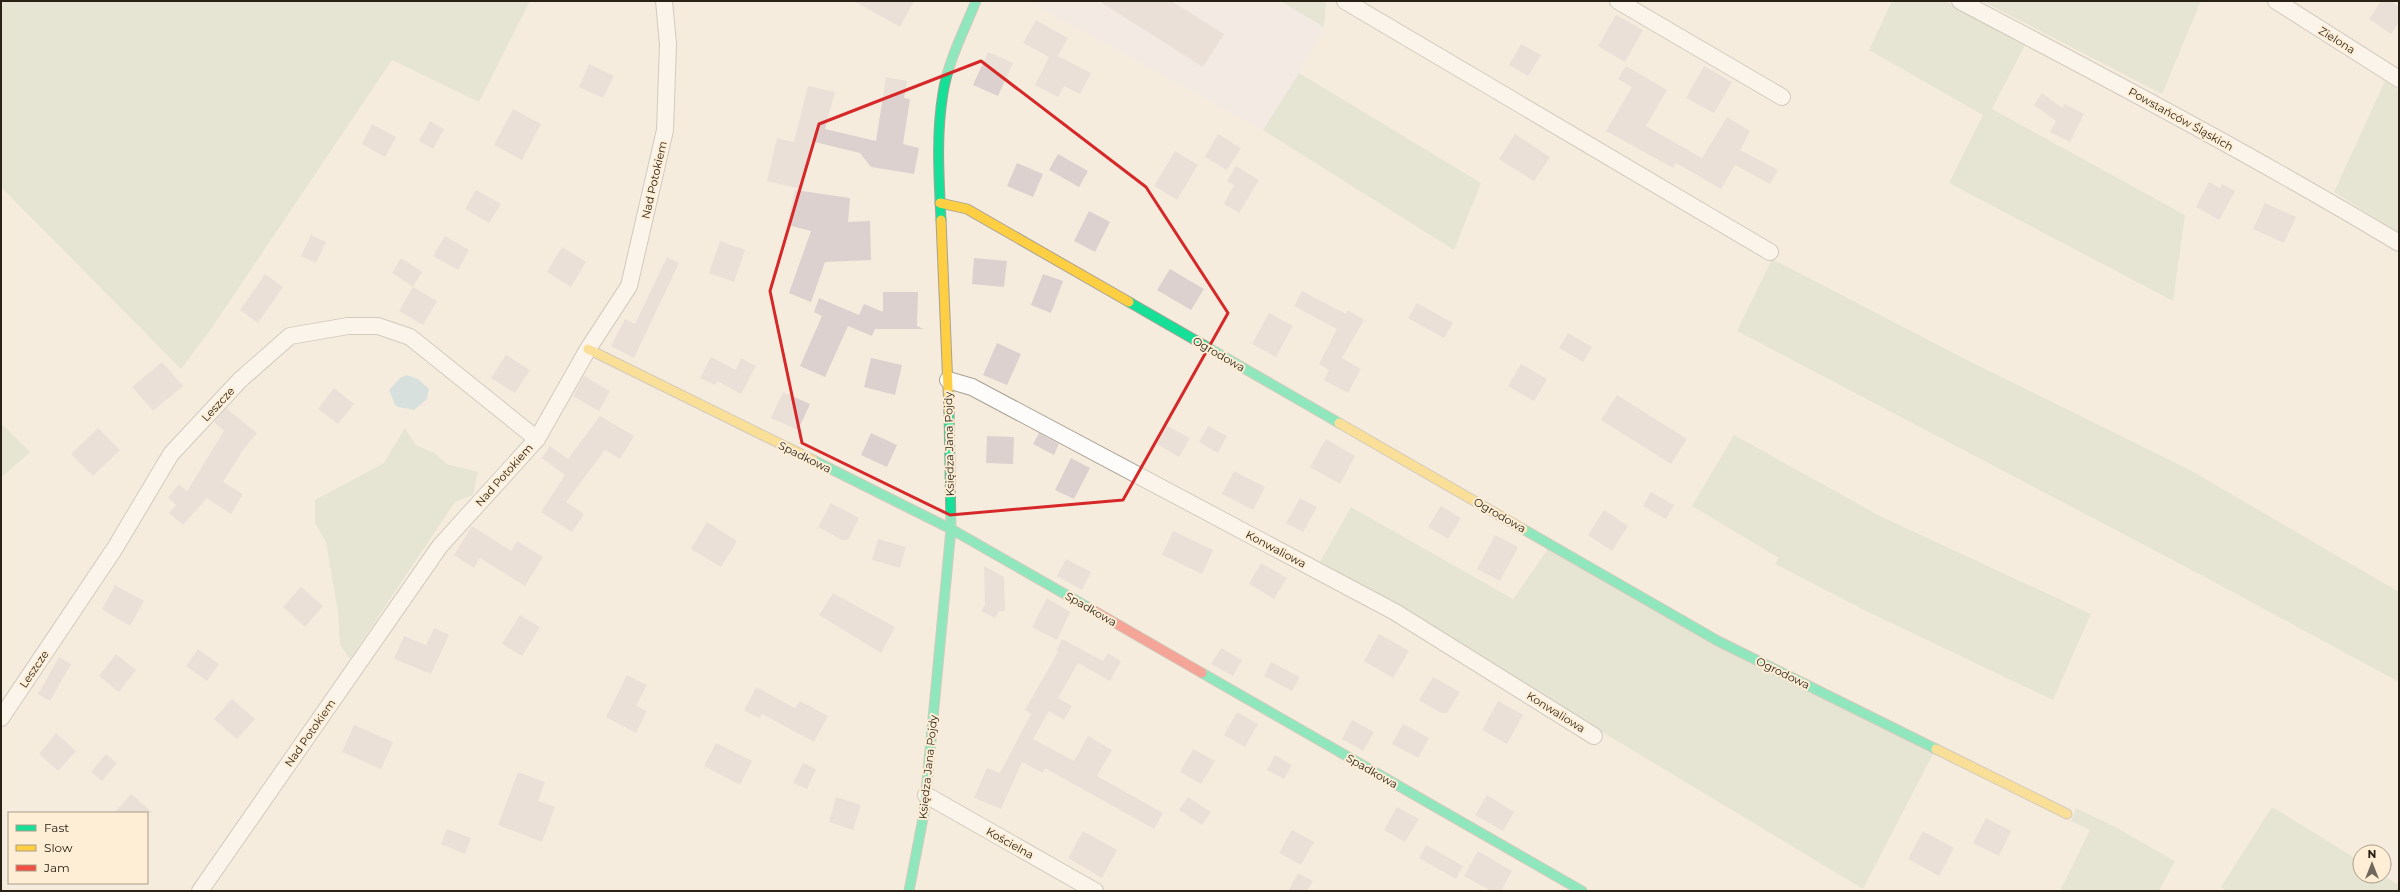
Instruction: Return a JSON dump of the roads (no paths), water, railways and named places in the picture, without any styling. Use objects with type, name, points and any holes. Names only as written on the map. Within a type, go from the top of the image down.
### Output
[{"type":"street","name":"Nad Potokiem","points":[[200,891],[440,546],[537,439],[588,349],[629,286],[666,130],[668,44],[664,1]]},
{"type":"street","name":"Księdza Jana Pojdy","points":[[909,891],[926,796],[951,529],[948,380],[938,147],[943,92],[952,57],[976,1]]},
{"type":"street","points":[[1345,1],[1770,252]]},
{"type":"street","points":[[1618,1],[1782,97]]},
{"type":"street","name":"Powstańców Śląskich","points":[[1960,1],[2155,104],[2331,202],[2399,243]]},
{"type":"street","name":"Zielona","points":[[2276,1],[2399,79]]},
{"type":"street","name":"Ogrodowa","points":[[940,203],[967,209],[1718,641],[2068,814]]},
{"type":"street","name":"Leszcze","points":[[1,718],[115,548],[171,454],[240,380],[290,336],[356,326],[378,326],[410,337],[537,439]]},
{"type":"street","name":"Spadkowa","points":[[588,349],[951,529],[1582,891]]},
{"type":"street","name":"Konwaliowa","points":[[948,380],[972,387],[1395,612],[1594,736]]},
{"type":"street","name":"Kościelna","points":[[926,796],[1095,891]]},
{"type":"water","points":[[407,375],[418,379],[429,389],[427,399],[414,410],[395,405],[389,390],[400,378]]}]
